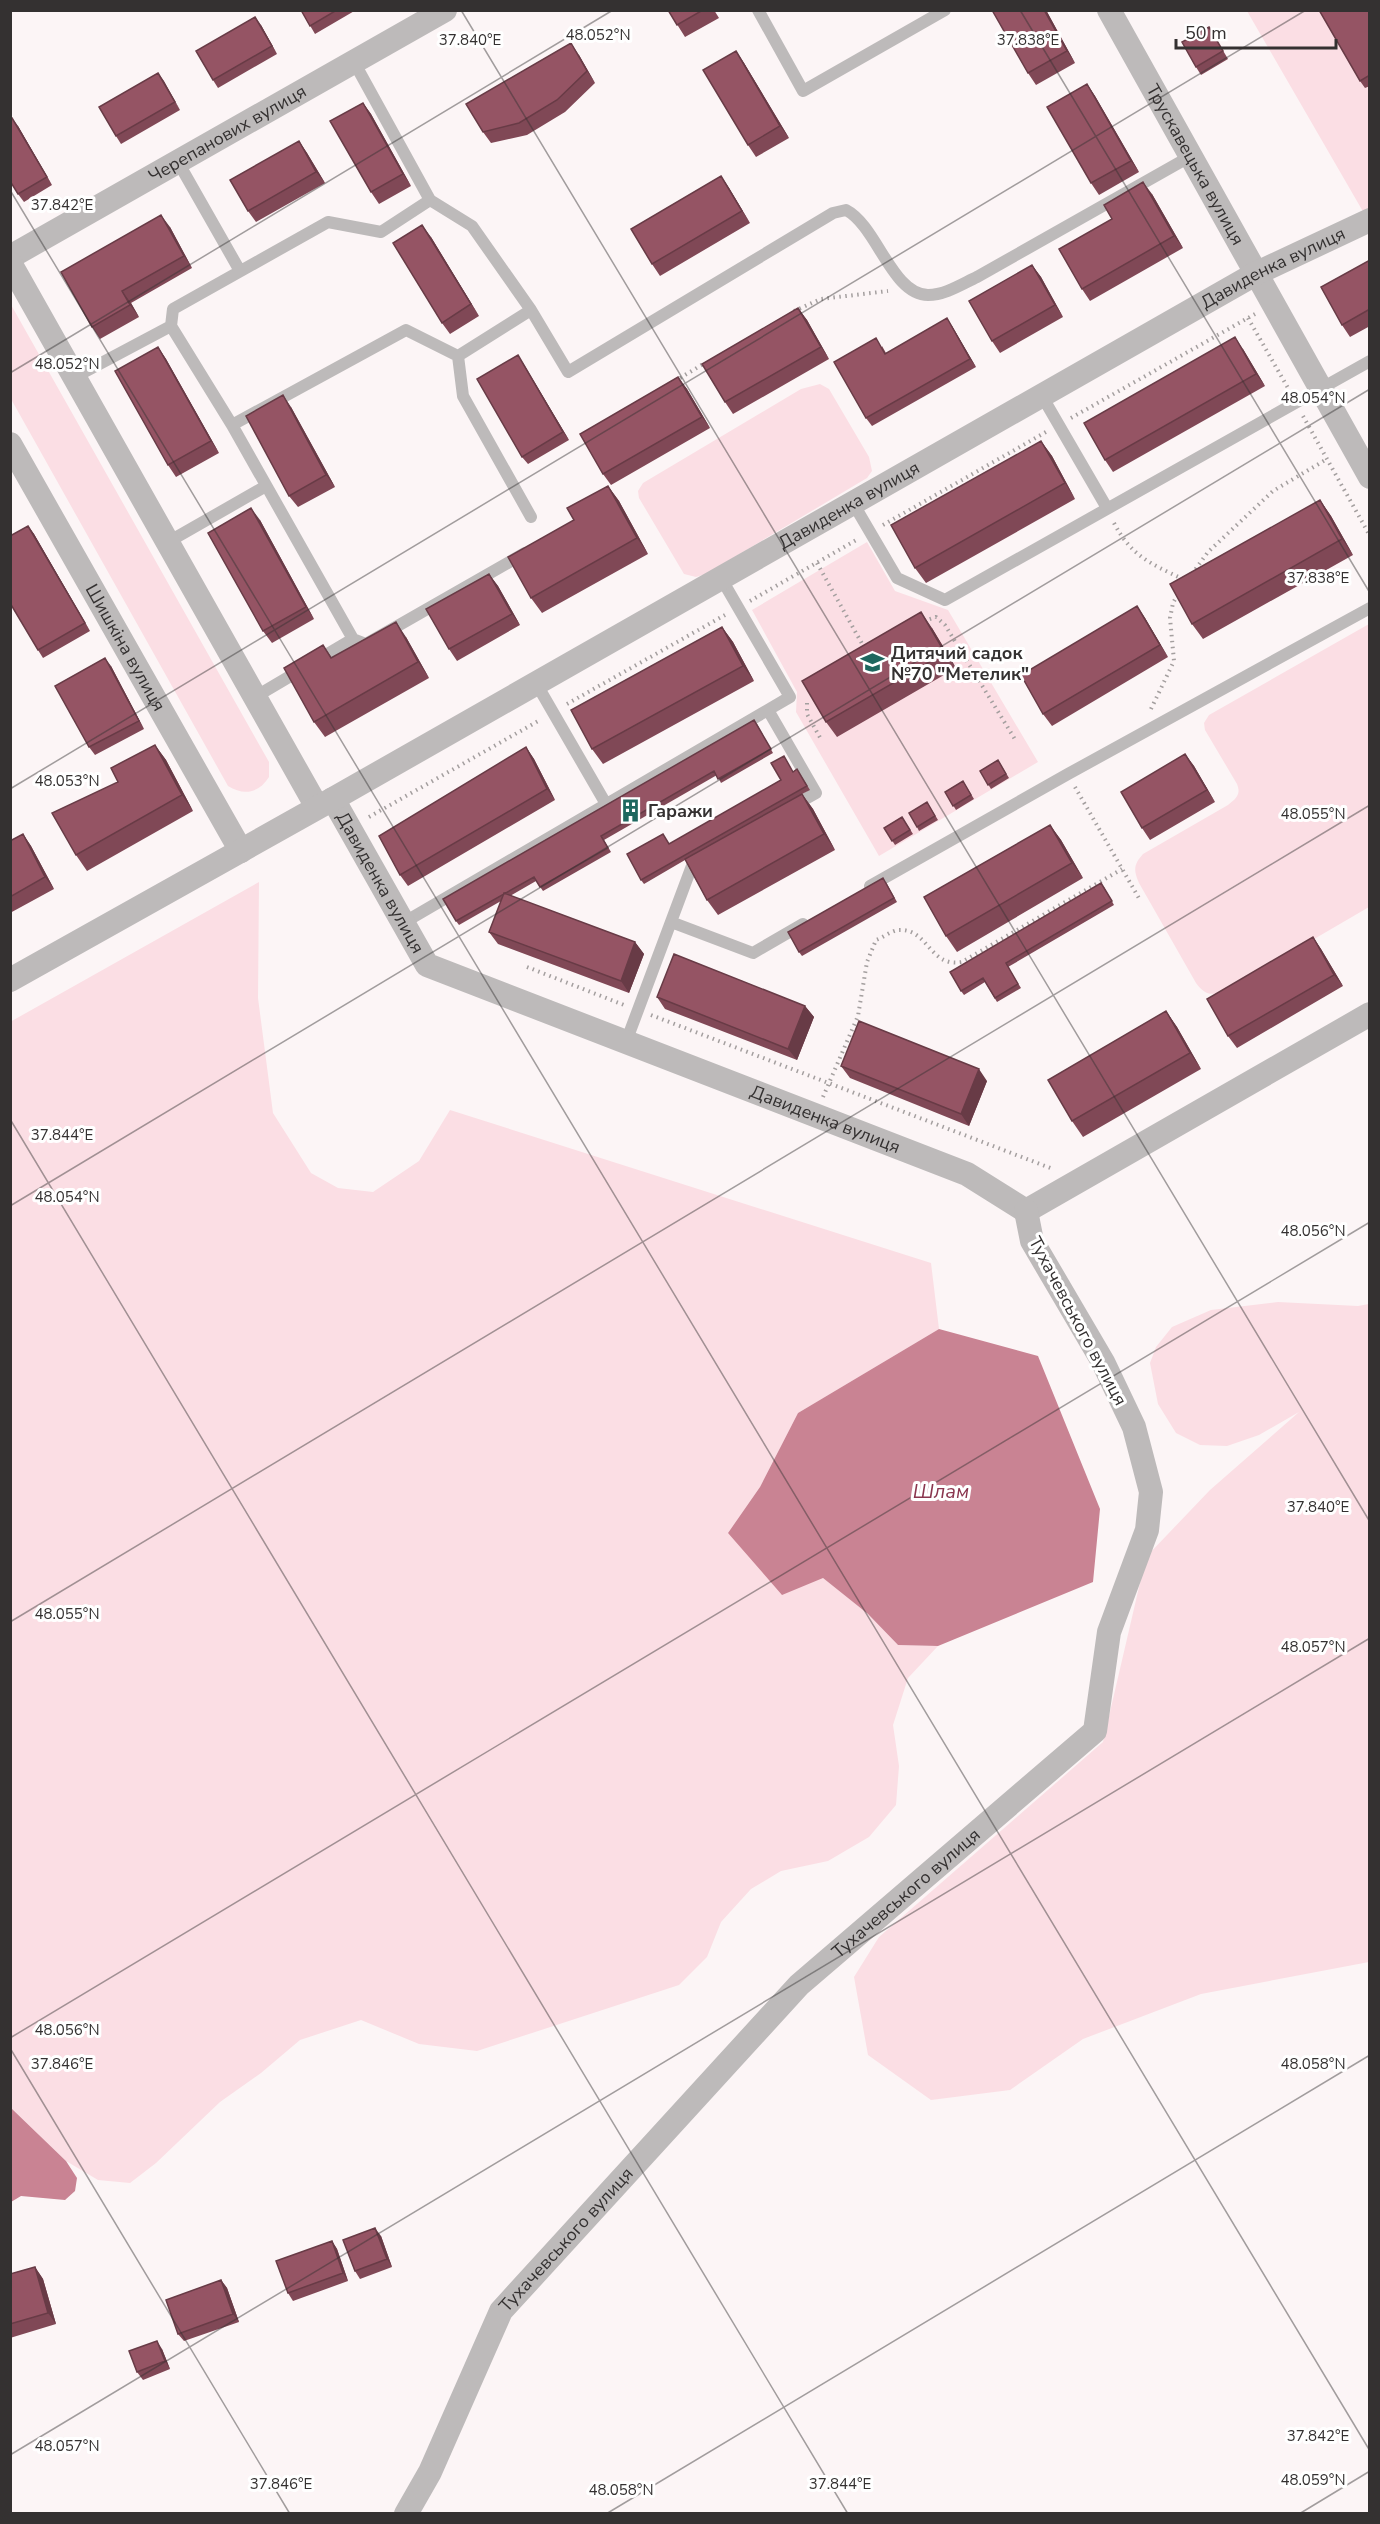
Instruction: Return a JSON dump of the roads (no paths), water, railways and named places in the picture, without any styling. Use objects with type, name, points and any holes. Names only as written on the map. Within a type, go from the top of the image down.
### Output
[{"type":"street","name":"Черепанових вулиця","points":[[10,257],[445,10]]},
{"type":"street","name":"Трускавецька вулиця","points":[[1109,10],[1370,477]]},
{"type":"street","name":"Давиденка вулиця","points":[[10,980],[242,851],[1257,273],[1370,220]]},
{"type":"street","points":[[10,263],[255,696],[325,803]]},
{"type":"street","name":"Шишкiна вулиця","points":[[10,444],[242,851]]},
{"type":"street","name":"Давиденка вулиця","points":[[325,803],[349,828],[427,965],[967,1174],[1026,1211]]},
{"type":"street","points":[[1026,1211],[1370,1014]]},
{"type":"street","name":"Тухачевського вулиця","points":[[406,2514],[430,2472],[501,2311],[799,1985],[1095,1731],[1109,1632],[1147,1530],[1151,1492],[1134,1427],[1103,1362],[1032,1241],[1026,1211]]},
{"type":"lane","points":[[758,10],[803,92],[945,10]]},
{"type":"lane","points":[[354,62],[430,200],[472,225],[531,310],[567,372],[816,222],[846,210],[856,215],[868,229],[895,272],[910,290],[928,295],[948,290],[977,277],[1191,156]]},
{"type":"lane","points":[[178,162],[240,271]]},
{"type":"lane","points":[[430,200],[381,232],[328,222],[173,309],[171,327],[232,425],[353,639],[366,644],[536,546]]},
{"type":"lane","points":[[458,356],[531,310]]},
{"type":"lane","points":[[75,377],[171,327]]},
{"type":"lane","points":[[232,425],[406,330],[458,356]]},
{"type":"lane","points":[[458,356],[463,396],[531,517]]},
{"type":"lane","points":[[853,503],[897,578],[945,600],[1370,361]]},
{"type":"lane","points":[[1042,396],[1107,508]]},
{"type":"lane","points":[[168,542],[266,486]]},
{"type":"lane","points":[[403,923],[790,697],[721,578]]},
{"type":"lane","points":[[854,895],[1370,608]]},
{"type":"lane","points":[[255,696],[353,639]]},
{"type":"lane","points":[[536,683],[606,804]]},
{"type":"lane","points":[[768,710],[816,793],[775,817]]},
{"type":"lane","points":[[626,1042],[693,863],[713,852]]},
{"type":"lane","points":[[671,922],[753,953],[814,918]]},
{"type":"water","name":"Шлам","points":[[939,1329],[1038,1356],[1100,1509],[1093,1582],[938,1646],[898,1645],[868,1614],[823,1578],[782,1595],[728,1533],[760,1487],[798,1413]]},
{"type":"water","points":[[11,2108],[66,2161],[77,2178],[75,2191],[65,2200],[21,2196],[11,2202]]},
{"type":"place","name":"Дитячий садок №70 \"Метелик\"","points":[[873,663]]},
{"type":"place","name":"Гаражи","points":[[630,811]]}]
